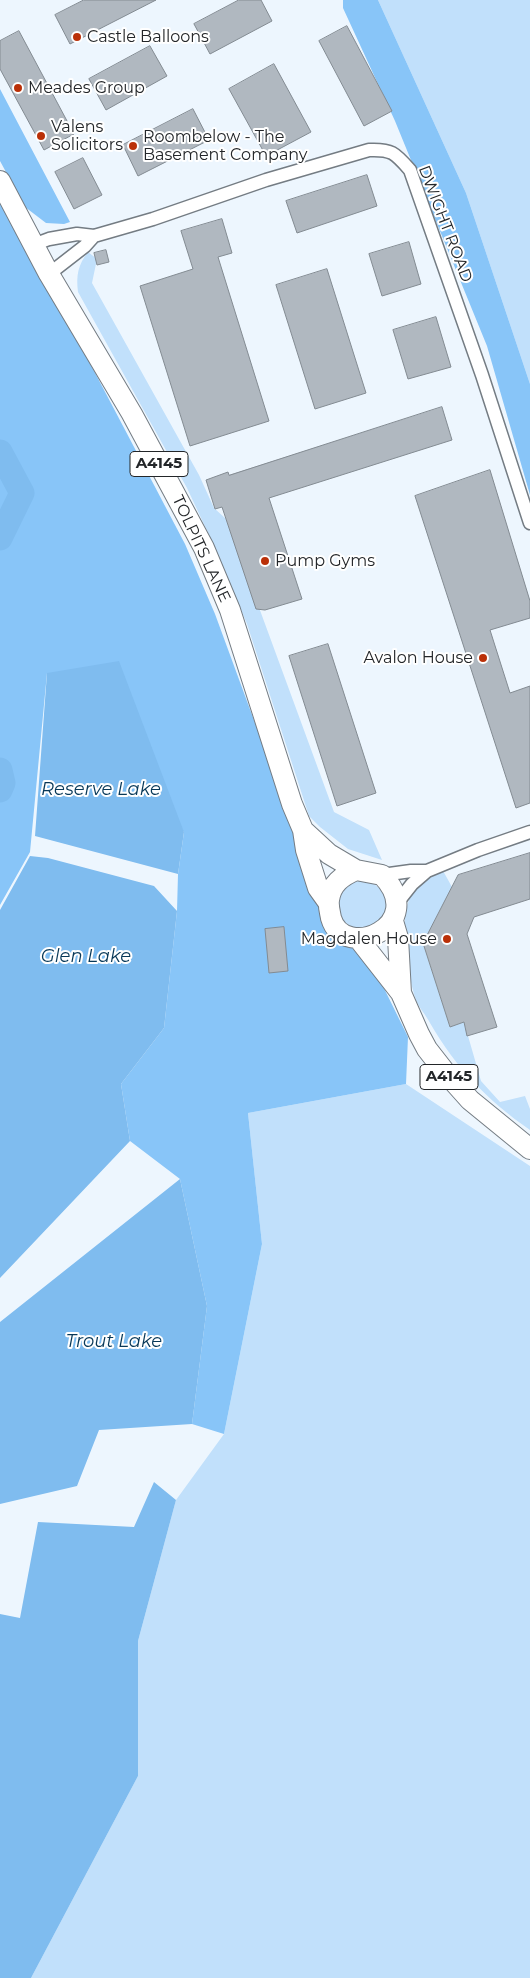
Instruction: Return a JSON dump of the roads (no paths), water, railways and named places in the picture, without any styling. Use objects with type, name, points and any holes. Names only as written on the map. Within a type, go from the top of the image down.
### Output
[{"type":"main road","name":"TOLPITS LANE","points":[[0,181],[49,274],[132,414],[204,548],[230,610],[292,804],[303,830],[306,850],[318,888],[328,902],[333,923],[348,936],[358,938],[401,993],[427,1049],[445,1072],[470,1100],[530,1149]]},
{"type":"main road","name":"TOLPITS LANE","points":[[303,830],[329,854],[356,870],[382,875],[394,891],[401,993]]},
{"type":"main road","points":[[328,902],[331,890],[338,881],[356,870]]},
{"type":"main road","points":[[358,938],[372,936],[384,931],[395,912]]},
{"type":"street","name":"DWIGHT ROAD","points":[[94,236],[154,219],[266,180],[369,150],[382,149],[395,153],[410,170],[482,375],[530,523]]},
{"type":"street","points":[[33,245],[49,239],[76,234],[94,236]]},
{"type":"street","points":[[49,274],[85,246],[94,236]]},
{"type":"street","points":[[395,912],[412,884],[427,871],[478,850],[530,832]]},
{"type":"street","points":[[382,875],[427,871]]},
{"type":"water","name":"Reserve Lake","points":[[119,661],[184,832],[178,874],[35,836],[47,673]]},
{"type":"water","name":"Glen Lake","points":[[30,856],[48,858],[154,886],[177,911],[164,1028],[121,1084],[130,1141],[0,1278],[0,910]]},
{"type":"water","name":"Trout Lake","points":[[180,1179],[207,1306],[192,1424],[99,1430],[77,1486],[0,1504],[0,1322]]},
{"type":"water","points":[[154,1482],[176,1500],[138,1641],[138,1776],[31,1978],[0,1978],[0,1614],[20,1618],[38,1522],[134,1527]]},
{"type":"waterway","points":[[0,452],[22,493],[0,538]]},
{"type":"waterway","points":[[0,770],[3,783],[0,790]]},
{"type":"place","name":"Castle Balloons","points":[[77,37]]},
{"type":"place","name":"Meades Group","points":[[18,88]]},
{"type":"place","name":"Valens Solicitors","points":[[41,136]]},
{"type":"place","name":"Roombelow - The Basement Company","points":[[133,146]]},
{"type":"place","name":"Pump Gyms","points":[[265,561]]},
{"type":"place","name":"Avalon House","points":[[483,658]]},
{"type":"place","name":"Magdalen House","points":[[447,939]]}]
